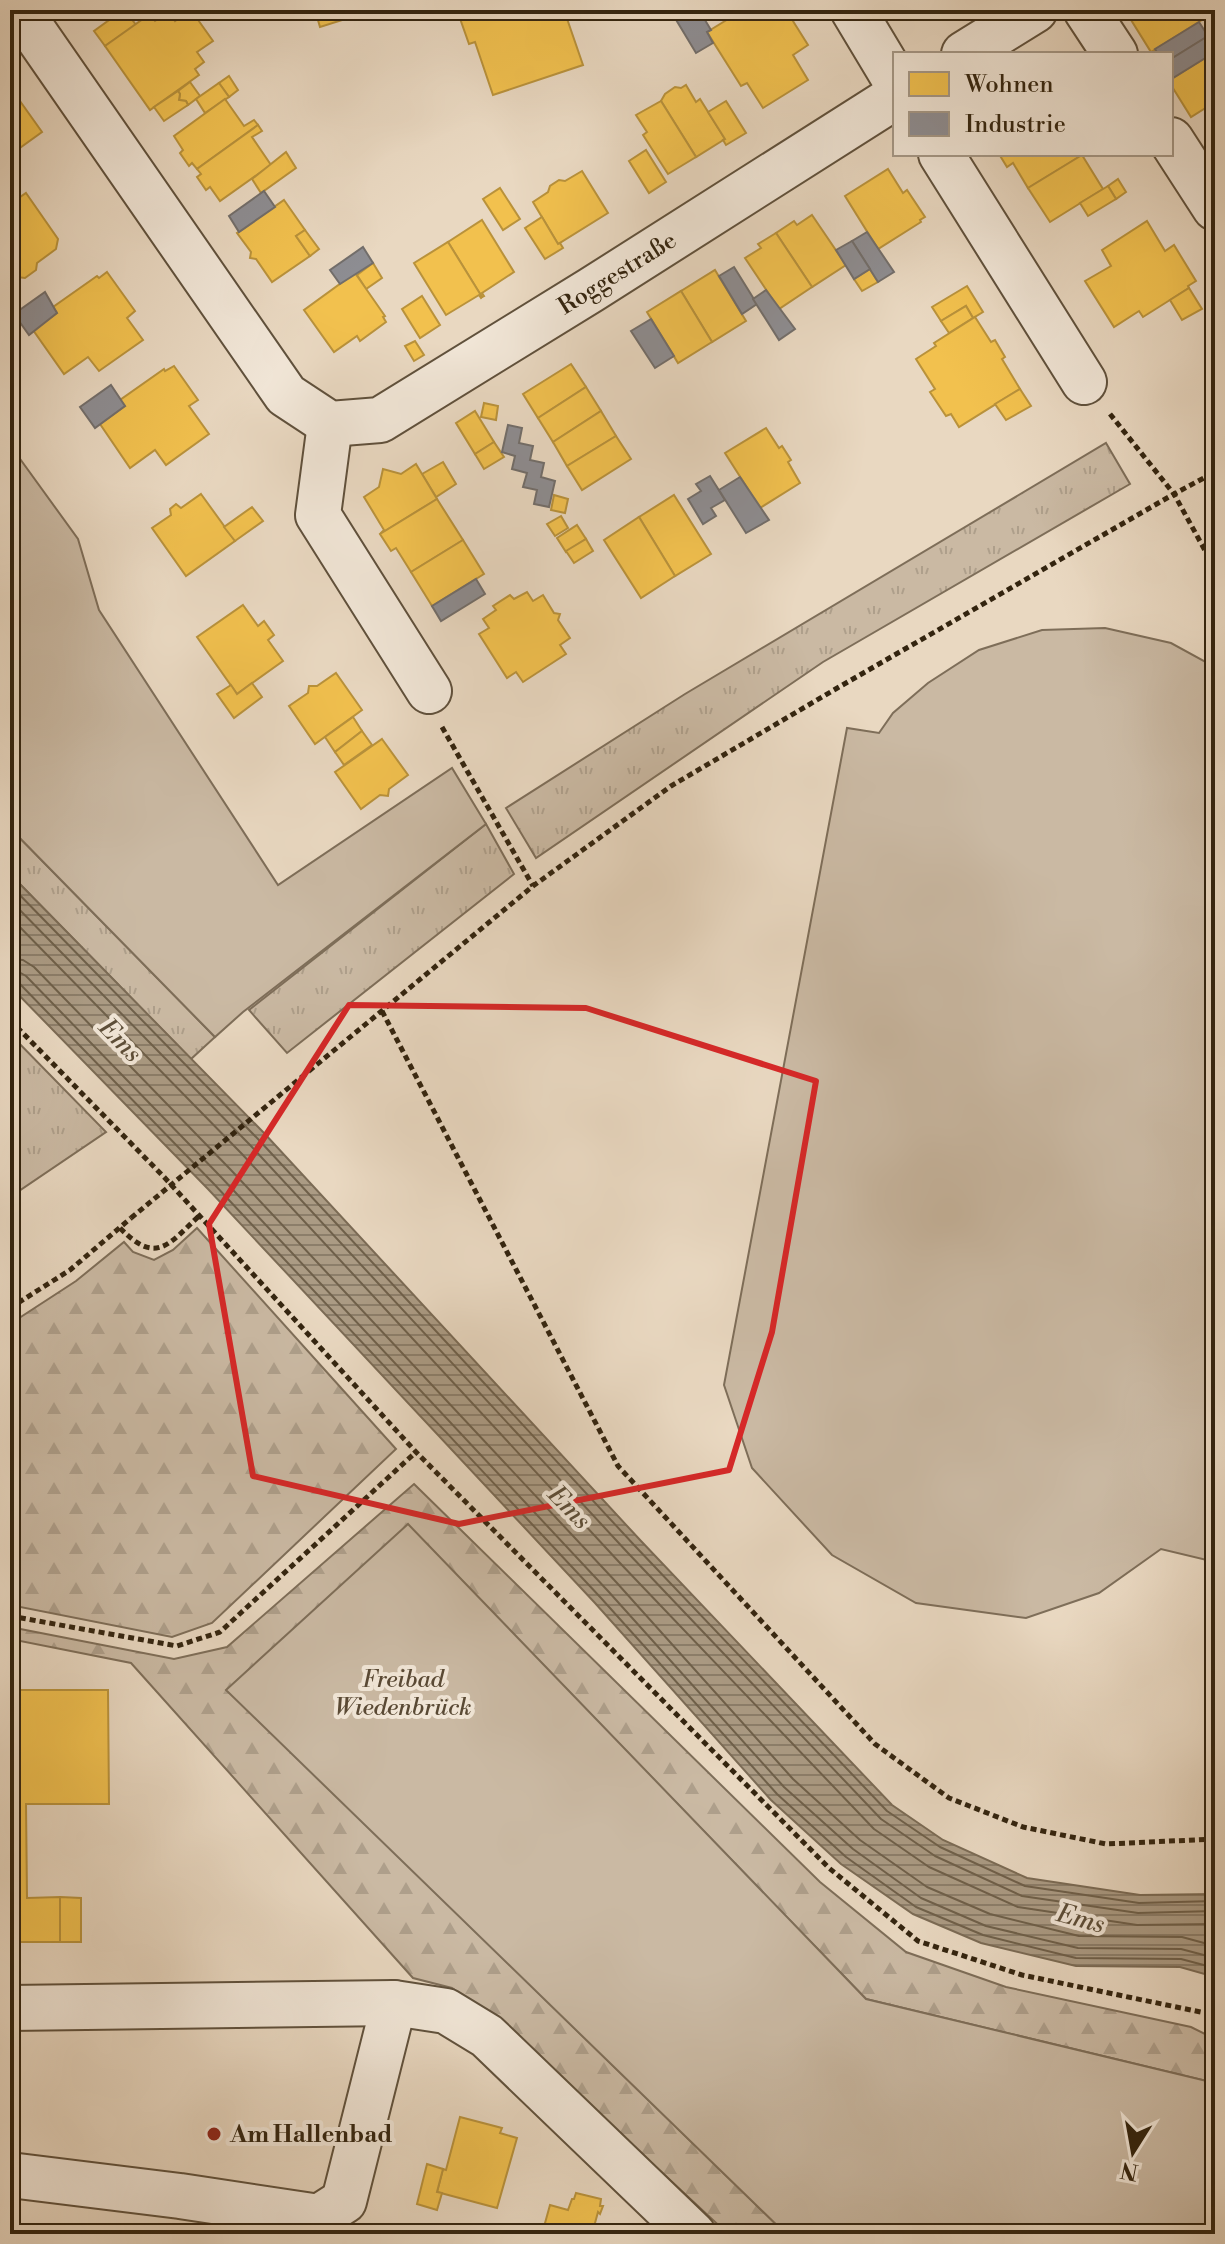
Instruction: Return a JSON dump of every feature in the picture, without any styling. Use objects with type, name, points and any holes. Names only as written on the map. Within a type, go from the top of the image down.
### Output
[{"type":"street","points":[[19,10],[286,395],[330,424],[318,515],[429,691]]},
{"type":"street","points":[[853,10],[893,77]]},
{"type":"street","points":[[967,52],[1035,10]]},
{"type":"street","points":[[1086,10],[1114,52]]},
{"type":"street","name":"Roggestraße","points":[[330,424],[380,420],[893,98]]},
{"type":"street","points":[[1173,143],[1215,208]]},
{"type":"street","points":[[942,156],[1084,382]]},
{"type":"street","points":[[10,2175],[319,2217],[344,2201],[394,2003]]},
{"type":"street","points":[[10,2008],[394,2003],[446,2011],[487,2036],[693,2234]]},
{"type":"path","points":[[1084,382],[1174,494],[1207,554],[1215,551]]},
{"type":"path","points":[[10,1308],[70,1270],[533,886],[671,786],[1215,472]]},
{"type":"path","points":[[462,760],[533,886]]},
{"type":"path","points":[[382,1011],[618,1466],[875,1744],[949,1798],[1023,1827],[1106,1844],[1215,1839]]},
{"type":"path","points":[[10,1020],[199,1216],[416,1452],[829,1868],[918,1941],[1022,1975],[1215,2015]]},
{"type":"path","points":[[120,1228],[136,1244],[150,1249],[161,1248],[199,1216]]},
{"type":"path","points":[[10,1616],[177,1646],[220,1632],[416,1452]]},
{"type":"highlighted area","points":[[349,1005],[586,1008],[816,1081],[772,1332],[729,1470],[459,1524],[253,1476],[209,1224]]},
{"type":"green space","points":[[1106,443],[1130,484],[823,662],[536,858],[506,808],[685,694]]},
{"type":"green space","points":[[10,445],[78,539],[99,610],[278,885],[452,768],[486,824],[215,1037],[10,828]]},
{"type":"green space","points":[[1105,628],[1171,643],[1215,667],[1215,1562],[1161,1549],[1099,1593],[1026,1618],[916,1603],[832,1555],[752,1468],[724,1385],[847,728],[879,733],[893,713],[928,683],[979,650],[1042,630]]},
{"type":"green space","points":[[486,824],[514,874],[287,1053],[249,1010]]},
{"type":"green space","points":[[10,828],[215,1037],[191,1059],[10,874]]},
{"type":"green space","points":[[10,1034],[106,1132],[10,1197]]},
{"type":"green space","points":[[197,1228],[396,1449],[212,1623],[172,1637],[10,1605],[10,1324],[76,1281],[124,1242],[133,1252],[154,1260],[173,1250]]},
{"type":"green space","points":[[414,1484],[820,1882],[906,1952],[1006,1987],[1191,2027],[1215,2039],[1215,2083],[866,1999],[408,1525],[227,1690],[786,2234],[728,2234],[499,2021],[452,1988],[413,1978],[131,1663],[10,1639],[10,1627],[174,1659],[227,1647]]},
{"type":"green space","name":"Freibad Wiedenbrück","points":[[408,1524],[866,1999],[1215,2083],[1215,2234],[786,2234],[226,1690]]},
{"type":"water","name":"Ems","points":[[10,874],[264,1133],[641,1541],[892,1805],[943,1840],[1027,1878],[1140,1895],[1215,1894],[1215,1977],[1180,1967],[1076,1966],[981,1943],[913,1914],[841,1864],[771,1800],[595,1603],[208,1189],[10,986]]},
{"type":"building: Wohnen","points":[[123,10],[136,25],[105,46],[94,31]]},
{"type":"building: Wohnen","points":[[191,10],[213,41],[197,52],[204,62],[195,69],[199,75],[150,110],[105,46],[150,14],[155,21],[169,12],[175,21]]},
{"type":"building: Wohnen","points":[[315,10],[367,10],[368,12],[320,27]]},
{"type":"building: Wohnen","points":[[457,10],[564,10],[583,65],[493,95],[475,42],[469,44]]},
{"type":"building: Wohnen","points":[[743,10],[751,17],[762,10],[786,10],[808,45],[793,55],[808,80],[763,108],[747,83],[741,86],[707,32]]},
{"type":"building: Wohnen","points":[[1136,10],[1200,10],[1205,18],[1151,52],[1128,15]]},
{"type":"building: Wohnen","points":[[1215,52],[1215,102],[1191,117],[1173,88],[1173,78]]},
{"type":"building: Wohnen","points":[[229,76],[238,90],[229,97],[219,83]]},
{"type":"building: Wohnen","points":[[190,82],[200,96],[188,105],[186,101],[179,100],[178,91]]},
{"type":"building: Wohnen","points":[[219,83],[229,97],[205,113],[196,99]]},
{"type":"building: Wohnen","points":[[686,85],[696,102],[700,99],[725,139],[696,157],[661,101],[675,87]]},
{"type":"building: Wohnen","points":[[10,87],[42,132],[10,155]]},
{"type":"building: Wohnen","points":[[178,91],[179,100],[186,101],[188,105],[164,121],[154,107]]},
{"type":"building: Wohnen","points":[[225,99],[244,126],[254,120],[258,125],[197,169],[192,163],[189,166],[174,136]]},
{"type":"building: Wohnen","points":[[661,101],[696,157],[668,174],[643,135],[647,132],[636,115]]},
{"type":"building: Wohnen","points":[[726,101],[746,133],[726,145],[708,112]]},
{"type":"building: Wohnen","points":[[258,125],[262,131],[252,137],[271,165],[220,201],[210,187],[206,190],[197,177],[201,174],[197,169]]},
{"type":"building: Wohnen","points":[[646,150],[666,182],[649,193],[629,161]]},
{"type":"building: Wohnen","points":[[286,152],[296,168],[261,193],[252,179]]},
{"type":"building: Wohnen","points":[[1000,156],[1080,156],[1028,188],[1013,163],[1007,167]]},
{"type":"building: Wohnen","points":[[1083,156],[1103,189],[1050,222],[1028,188]]},
{"type":"building: Wohnen","points":[[888,169],[903,193],[907,190],[925,217],[878,249],[845,196]]},
{"type":"building: Wohnen","points":[[582,171],[608,213],[558,244],[533,202],[559,180],[565,181]]},
{"type":"building: Wohnen","points":[[1118,179],[1126,192],[1116,199],[1108,186]]},
{"type":"building: Wohnen","points":[[1108,186],[1116,199],[1088,216],[1080,203]]},
{"type":"building: Wohnen","points":[[500,188],[520,219],[503,230],[483,199]]},
{"type":"building: Wohnen","points":[[26,193],[58,239],[56,249],[37,263],[36,270],[25,278],[17,277],[11,281],[10,204]]},
{"type":"building: Wohnen","points":[[284,200],[305,230],[296,236],[310,256],[272,282],[256,259],[250,258],[251,252],[237,233]]},
{"type":"building: Wohnen","points":[[812,215],[846,265],[812,287],[776,233],[794,221],[797,225]]},
{"type":"building: Wohnen","points":[[542,217],[563,248],[545,259],[525,228]]},
{"type":"building: Wohnen","points":[[482,220],[514,272],[482,293],[482,297],[448,242]]},
{"type":"building: Wohnen","points":[[1147,221],[1165,251],[1174,245],[1196,281],[1143,317],[1139,311],[1114,327],[1085,281],[1111,266],[1102,250]]},
{"type":"building: Wohnen","points":[[305,230],[319,249],[310,256],[296,236]]},
{"type":"building: Wohnen","points":[[776,233],[812,287],[779,309],[745,258],[761,248],[758,244]]},
{"type":"building: Wohnen","points":[[448,242],[482,297],[479,295],[446,315],[414,263]]},
{"type":"building: Wohnen","points":[[373,263],[382,278],[366,289],[357,275]]},
{"type":"building: Wohnen","points":[[870,269],[878,282],[862,291],[854,279]]},
{"type":"building: Wohnen","points":[[715,270],[746,321],[712,342],[681,291]]},
{"type":"building: Wohnen","points":[[107,272],[135,311],[127,318],[143,340],[99,371],[88,357],[64,374],[33,330],[57,313],[53,307]]},
{"type":"building: Wohnen","points":[[355,273],[386,322],[360,341],[357,336],[334,352],[304,310]]},
{"type":"building: Wohnen","points":[[967,286],[983,312],[973,318],[966,306],[941,321],[932,307]]},
{"type":"building: Wohnen","points":[[1189,288],[1202,309],[1182,320],[1170,300]]},
{"type":"building: Wohnen","points":[[681,291],[712,342],[678,363],[647,312]]},
{"type":"building: Wohnen","points":[[422,296],[440,325],[420,338],[402,309]]},
{"type":"building: Wohnen","points":[[966,306],[973,318],[949,333],[941,321]]},
{"type":"building: Wohnen","points":[[975,317],[991,342],[995,340],[1020,389],[959,427],[951,414],[946,416],[930,392],[935,389],[916,359],[936,346],[934,343]]},
{"type":"building: Wohnen","points":[[415,341],[424,355],[414,361],[405,346]]},
{"type":"building: Wohnen","points":[[571,364],[586,387],[538,418],[523,394]]},
{"type":"building: Wohnen","points":[[174,366],[198,400],[189,406],[209,434],[166,465],[155,450],[130,468],[100,424],[125,406],[120,400],[164,369]]},
{"type":"building: Wohnen","points":[[586,387],[601,411],[553,442],[538,418]]},
{"type":"building: Wohnen","points":[[1020,389],[1031,406],[1006,420],[995,404]]},
{"type":"building: Wohnen","points":[[484,403],[498,406],[496,420],[481,417]]},
{"type":"building: Wohnen","points":[[475,411],[494,442],[475,454],[456,423]]},
{"type":"building: Wohnen","points":[[601,411],[616,436],[567,466],[553,442]]},
{"type":"building: Wohnen","points":[[766,428],[791,460],[788,462],[800,483],[760,508],[725,453]]},
{"type":"building: Wohnen","points":[[616,436],[631,459],[582,490],[567,466]]},
{"type":"building: Wohnen","points":[[494,442],[504,457],[484,469],[475,454]]},
{"type":"building: Wohnen","points":[[443,462],[456,484],[436,497],[422,474]]},
{"type":"building: Wohnen","points":[[416,464],[437,499],[380,534],[384,530],[364,497],[379,487],[383,469],[401,474]]},
{"type":"building: Wohnen","points":[[201,494],[235,541],[186,576],[152,528],[171,515],[170,509],[176,504],[181,508]]},
{"type":"building: Wohnen","points":[[554,495],[568,499],[565,513],[551,510]]},
{"type":"building: Wohnen","points":[[674,495],[711,554],[675,576],[639,517]]},
{"type":"building: Wohnen","points":[[437,499],[463,540],[411,572],[396,548],[391,551],[380,534]]},
{"type":"building: Wohnen","points":[[252,507],[263,521],[235,541],[224,527]]},
{"type":"building: Wohnen","points":[[561,516],[568,528],[555,536],[547,524]]},
{"type":"building: Wohnen","points":[[639,517],[675,576],[641,598],[604,540]]},
{"type":"building: Wohnen","points":[[577,525],[586,539],[566,552],[557,538]]},
{"type":"building: Wohnen","points":[[586,539],[593,551],[574,563],[566,551]]},
{"type":"building: Wohnen","points":[[463,540],[484,574],[432,606],[411,572]]},
{"type":"building: Wohnen","points":[[527,592],[533,601],[543,595],[554,613],[560,614],[558,620],[570,638],[560,645],[566,654],[523,682],[516,672],[507,678],[479,634],[489,628],[483,619],[496,610],[493,606],[510,595],[514,599]]},
{"type":"building: Wohnen","points":[[243,605],[258,626],[264,621],[274,635],[268,640],[283,661],[237,694],[197,637]]},
{"type":"building: Wohnen","points":[[336,673],[362,710],[315,744],[289,706],[308,693],[309,686],[317,686]]},
{"type":"building: Wohnen","points":[[252,683],[262,697],[234,718],[217,694],[231,685],[237,694]]},
{"type":"building: Wohnen","points":[[353,717],[362,731],[335,752],[325,737]]},
{"type":"building: Wohnen","points":[[362,731],[372,745],[344,765],[335,752]]},
{"type":"building: Wohnen","points":[[382,739],[408,775],[389,789],[388,796],[380,795],[361,809],[335,772]]},
{"type":"building: Wohnen","points":[[10,1690],[108,1690],[109,1804],[26,1804],[27,1898],[60,1897],[60,1942],[10,1942]]},
{"type":"building: Wohnen","points":[[60,1897],[81,1898],[81,1942],[60,1942]]},
{"type":"building: Wohnen","points":[[460,2117],[502,2128],[500,2133],[517,2138],[497,2208],[437,2192]]},
{"type":"building: Wohnen","points":[[427,2164],[443,2169],[437,2192],[442,2193],[437,2210],[417,2204]]},
{"type":"building: Wohnen","points":[[576,2193],[601,2199],[600,2206],[603,2206],[600,2214],[598,2212],[592,2234],[542,2234],[550,2205],[568,2210]]},
{"type":"building: Industrie","points":[[687,10],[699,10],[711,30],[707,32],[713,43],[696,53],[675,18]]},
{"type":"building: Industrie","points":[[1199,22],[1208,36],[1173,58],[1173,52],[1157,52],[1155,49]]},
{"type":"building: Industrie","points":[[1208,36],[1215,47],[1215,52],[1173,78],[1173,58]]},
{"type":"building: Industrie","points":[[264,191],[275,207],[239,232],[229,216]]},
{"type":"building: Industrie","points":[[867,232],[894,272],[878,282],[852,241]]},
{"type":"building: Industrie","points":[[852,241],[870,269],[854,279],[836,250]]},
{"type":"building: Industrie","points":[[363,247],[373,263],[340,284],[330,270]]},
{"type":"building: Industrie","points":[[734,267],[757,304],[742,314],[719,276]]},
{"type":"building: Industrie","points":[[766,290],[795,329],[779,340],[753,299]]},
{"type":"building: Industrie","points":[[45,292],[57,313],[29,335],[14,314]]},
{"type":"building: Industrie","points":[[651,319],[674,356],[655,368],[631,331]]},
{"type":"building: Industrie","points":[[111,385],[125,406],[95,428],[80,407]]},
{"type":"building: Industrie","points":[[508,425],[522,428],[519,443],[533,446],[530,460],[544,463],[541,477],[555,481],[549,507],[534,504],[537,490],[523,487],[527,473],[512,469],[515,456],[502,452]]},
{"type":"building: Industrie","points":[[710,476],[725,500],[711,508],[716,516],[703,524],[688,499],[701,491],[696,484]]},
{"type":"building: Industrie","points":[[740,477],[769,520],[746,533],[719,490]]},
{"type":"building: Industrie","points":[[476,579],[485,594],[441,621],[432,606]]},
{"type":"place","name":"Am Hallenbad","points":[[214,2134]]}]
